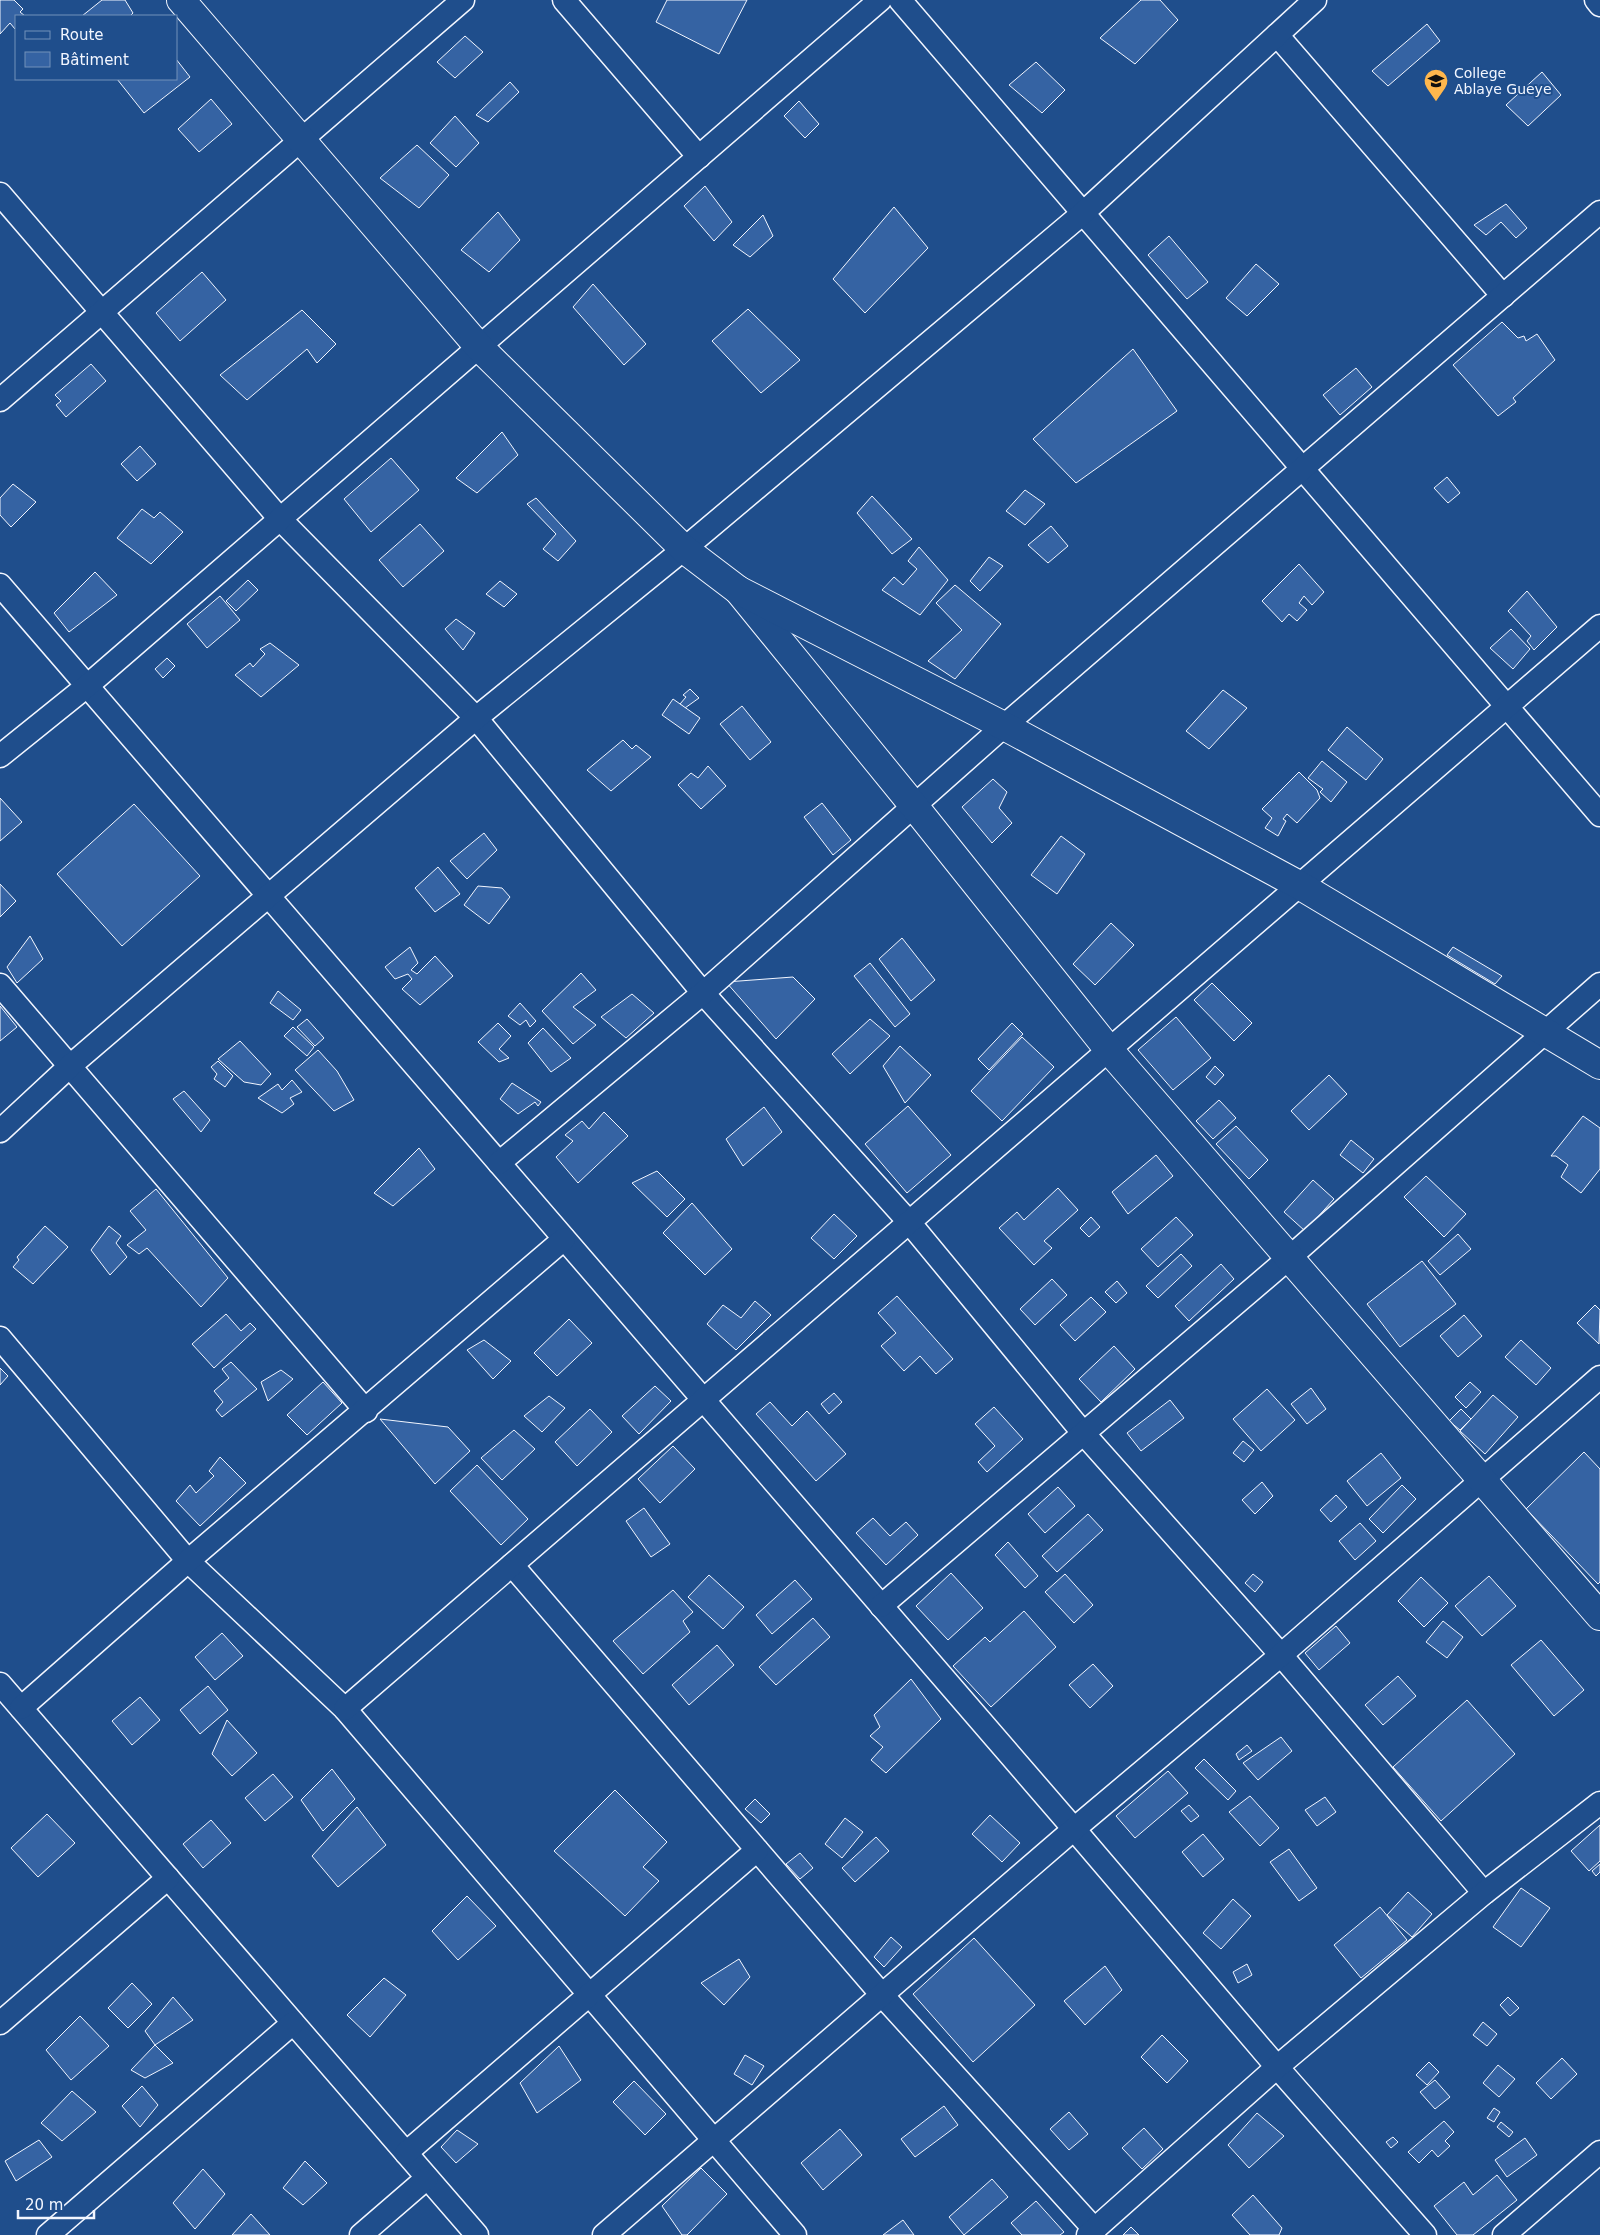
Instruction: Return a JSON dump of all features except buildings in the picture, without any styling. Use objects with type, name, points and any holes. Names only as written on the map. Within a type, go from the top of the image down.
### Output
[{"type":"main road","points":[[181,0],[479,346],[684,549],[738,590],[1004,726],[1299,885],[1600,1065]]},
{"type":"main road","points":[[738,590],[1109,1050],[1600,1616]]},
{"type":"street","points":[[0,400],[463,0]]},
{"type":"street","points":[[564,0],[699,157]]},
{"type":"street","points":[[0,756],[87,686],[880,0]]},
{"type":"street","points":[[900,0],[1600,815]]},
{"type":"street","points":[[0,1131],[70,1066],[476,718],[684,549],[1082,214],[1315,0]]},
{"type":"street","points":[[1596,0],[1600,5]]},
{"type":"street","points":[[1277,35],[1503,296]]},
{"type":"street","points":[[0,194],[280,519],[476,718],[703,993],[909,1222],[1084,1434],[1281,1655],[1484,1893]]},
{"type":"street","points":[[499,1163],[703,993],[1004,726],[1600,212]]},
{"type":"street","points":[[0,585],[1074,1829],[1277,2067],[1424,2235]]},
{"type":"street","points":[[345,1709],[1600,626]]},
{"type":"street","points":[[881,1606],[1289,1258],[1600,984]]},
{"type":"street","points":[[0,985],[366,1411]]},
{"type":"street","points":[[21,1708],[188,1561],[366,1411],[564,1239]]},
{"type":"street","points":[[0,1338],[188,1561],[345,1709],[795,2235]]},
{"type":"street","points":[[604,2235],[1074,1829],[1281,1655],[1600,1376]]},
{"type":"street","points":[[512,1565],[882,1995],[1091,2232],[1277,2067],[1484,1893],[1600,1803]]},
{"type":"street","points":[[0,1684],[477,2235]]},
{"type":"street","points":[[406,2153],[757,1850]]},
{"type":"street","points":[[0,2023],[168,1878]]},
{"type":"street","points":[[48,2235],[293,2023]]},
{"type":"street","points":[[1504,2235],[1600,2152]]},
{"type":"street","points":[[361,2235],[428,2178]]},
{"type":"place","name":"College Ablaye Gueye","points":[[1436,102]]}]
